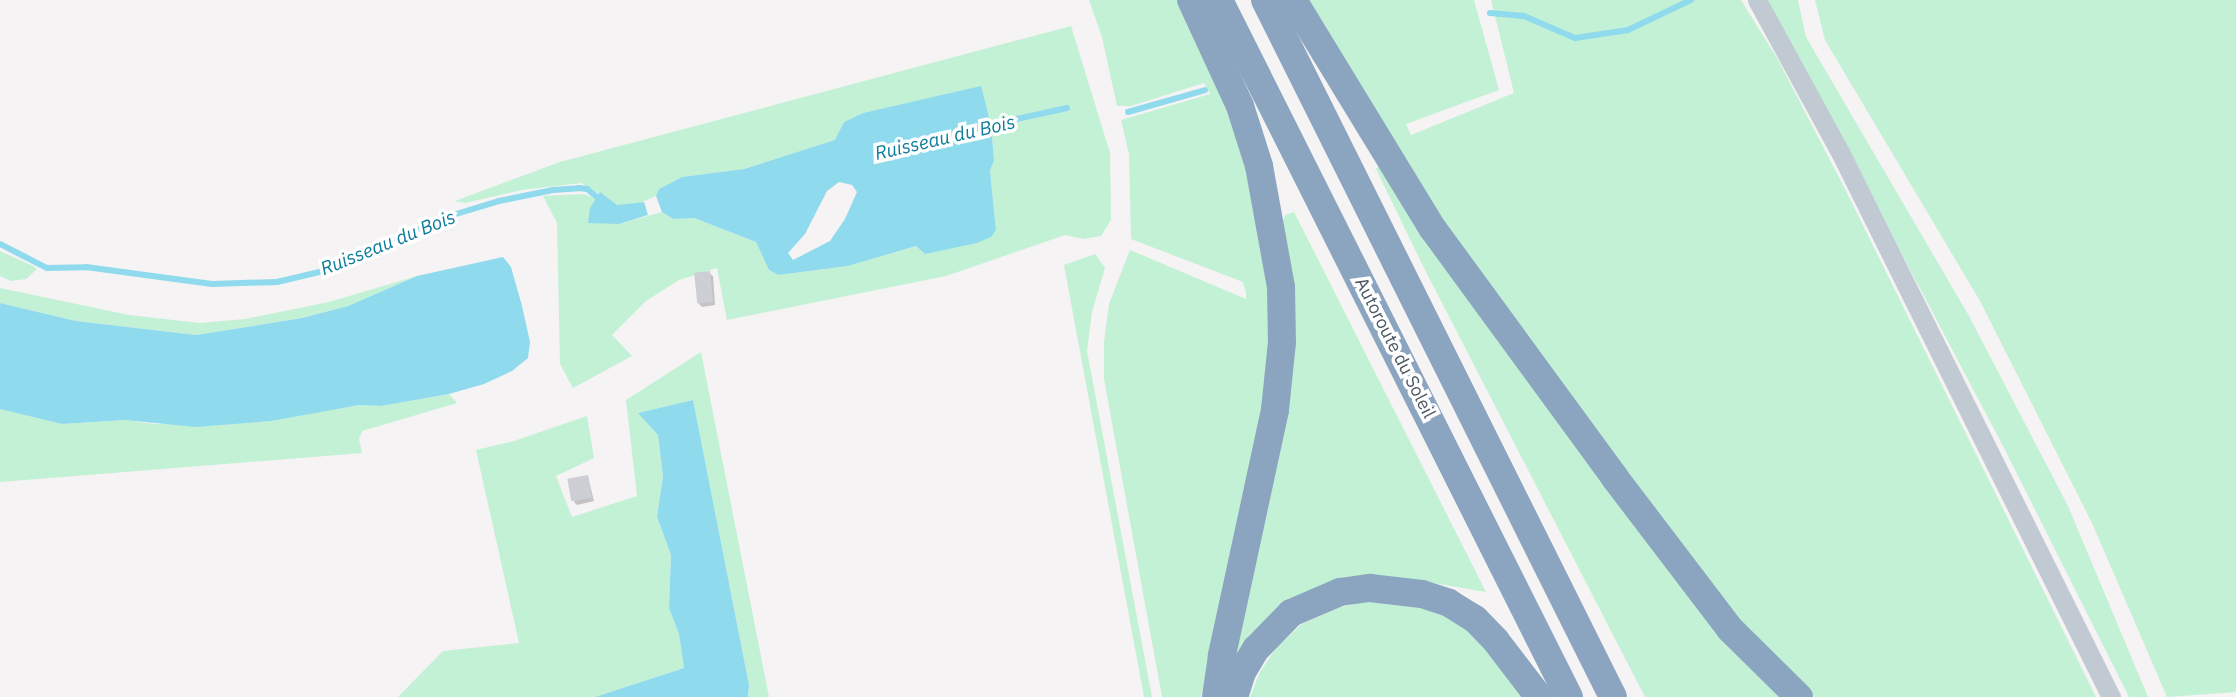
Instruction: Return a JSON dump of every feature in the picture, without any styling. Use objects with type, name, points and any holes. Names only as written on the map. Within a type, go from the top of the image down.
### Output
[{"type":"highway","points":[[1191,0],[1240,106],[1259,166],[1281,287],[1282,342],[1275,410],[1222,656],[1216,697]]},
{"type":"highway","name":"Autoroute du Soleil","points":[[1219,0],[1569,697]]},
{"type":"highway","points":[[1265,0],[1613,697]]},
{"type":"highway","points":[[1293,0],[1433,229],[1615,478],[1730,629],[1777,679],[1799,697]]},
{"type":"highway","points":[[1234,697],[1242,673],[1256,649],[1291,613],[1340,592],[1370,587],[1422,594],[1449,603],[1475,619],[1504,651],[1539,697]]},
{"type":"street","points":[[1757,0],[1840,152],[2111,697]]},
{"type":"green space","points":[[1089,0],[1177,0],[1221,95],[1244,159],[1264,237],[1269,307],[1269,368],[1228,580],[1201,697],[1162,697],[1104,379],[1104,342],[1109,304],[1130,250],[1246,299],[1246,293],[1243,282],[1131,239],[1129,154],[1121,120],[1210,94],[1204,83],[1131,106],[1117,106],[1102,37]]},
{"type":"green space","points":[[1306,0],[1474,0],[1499,90],[1406,124],[1411,135],[1514,93],[1491,0],[1741,0],[1777,58],[1845,189],[2096,697],[1815,697],[1780,668],[1729,614],[1462,257]]},
{"type":"green space","points":[[1768,0],[1798,0],[1806,37],[1969,316],[2068,506],[2148,697],[2129,697],[2003,446]]},
{"type":"green space","points":[[1815,0],[2236,0],[2236,692],[2167,697],[2092,523],[1980,301],[1825,40]]},
{"type":"green space","points":[[1071,26],[1110,153],[1111,220],[1101,236],[1083,239],[1065,235],[946,276],[727,320],[717,268],[679,280],[646,301],[612,335],[632,356],[573,388],[560,364],[557,223],[543,196],[584,194],[598,200],[590,209],[619,224],[662,212],[673,219],[694,218],[756,242],[769,270],[778,275],[848,266],[916,246],[925,254],[950,248],[996,230],[990,171],[994,160],[991,125],[981,87],[863,113],[844,122],[836,140],[744,169],[682,177],[659,189],[656,196],[633,206],[617,205],[581,183],[522,190],[465,203],[455,201],[560,162]]},
{"type":"green space","points":[[1381,163],[1788,697],[1645,697],[1423,266],[1376,169]]},
{"type":"green space","points":[[1294,212],[1486,592],[1397,577],[1328,585],[1230,679],[1249,576],[1281,228],[1285,215]]},
{"type":"green space","points":[[0,251],[37,269],[26,279],[11,281],[0,276]]},
{"type":"green space","points":[[1095,254],[1105,268],[1092,312],[1087,351],[1152,697],[1144,697],[1064,265]]},
{"type":"green space","points":[[417,276],[348,306],[302,318],[196,335],[76,321],[0,303],[0,288],[129,315],[200,323],[245,319],[329,302]]},
{"type":"green space","points":[[701,352],[769,697],[748,697],[749,685],[693,400],[639,413],[658,435],[663,476],[657,517],[671,555],[669,608],[679,634],[684,668],[595,697],[398,697],[443,651],[519,643],[476,450],[514,441],[587,416],[594,458],[556,476],[572,517],[637,496],[626,400]]},
{"type":"green space","points":[[449,394],[457,403],[362,431],[359,439],[362,453],[0,482],[0,409],[63,424],[125,420],[155,424],[271,421],[305,413],[359,405],[381,406]]},
{"type":"green space","points":[[1367,600],[1431,609],[1453,619],[1482,644],[1523,697],[1250,697],[1260,672],[1276,648],[1302,624],[1338,608]]},
{"type":"water","points":[[981,86],[991,125],[994,160],[990,171],[996,230],[991,237],[977,243],[925,254],[916,246],[848,266],[778,275],[769,270],[756,242],[694,218],[673,219],[662,212],[656,196],[659,189],[682,177],[744,169],[835,140],[844,122],[863,113]],"holes":[[[839,182],[852,185],[857,192],[845,219],[830,241],[793,260],[788,253],[805,234],[827,191]]]},
{"type":"water","points":[[600,192],[617,205],[644,202],[648,215],[619,224],[588,223],[590,208]]},
{"type":"water","points":[[503,257],[511,267],[522,306],[530,342],[528,358],[512,371],[484,384],[449,394],[381,406],[359,405],[271,421],[196,427],[125,420],[62,424],[0,409],[0,303],[76,321],[196,335],[302,318],[348,306],[417,276]]},
{"type":"water","points":[[693,400],[749,685],[748,697],[595,697],[684,668],[679,634],[669,608],[671,555],[657,517],[663,476],[658,435],[638,413]]},
{"type":"building","points":[[710,271],[713,302],[697,304],[694,273]]},
{"type":"building","points":[[588,475],[592,498],[571,501],[567,479]]},
{"type":"waterway","name":"Ruisseau du Bois","points":[[1490,13],[1524,16],[1575,38],[1628,30],[1691,0]]},
{"type":"waterway","name":"Ruisseau du Bois","points":[[1128,112],[1205,90]]},
{"type":"waterway","name":"Ruisseau du Bois","points":[[984,126],[1067,108]]},
{"type":"waterway","name":"Ruisseau du Bois","points":[[0,244],[47,268],[86,267],[212,284],[277,282],[332,269],[443,218],[499,201],[553,190],[579,188],[587,189],[603,202]]}]
